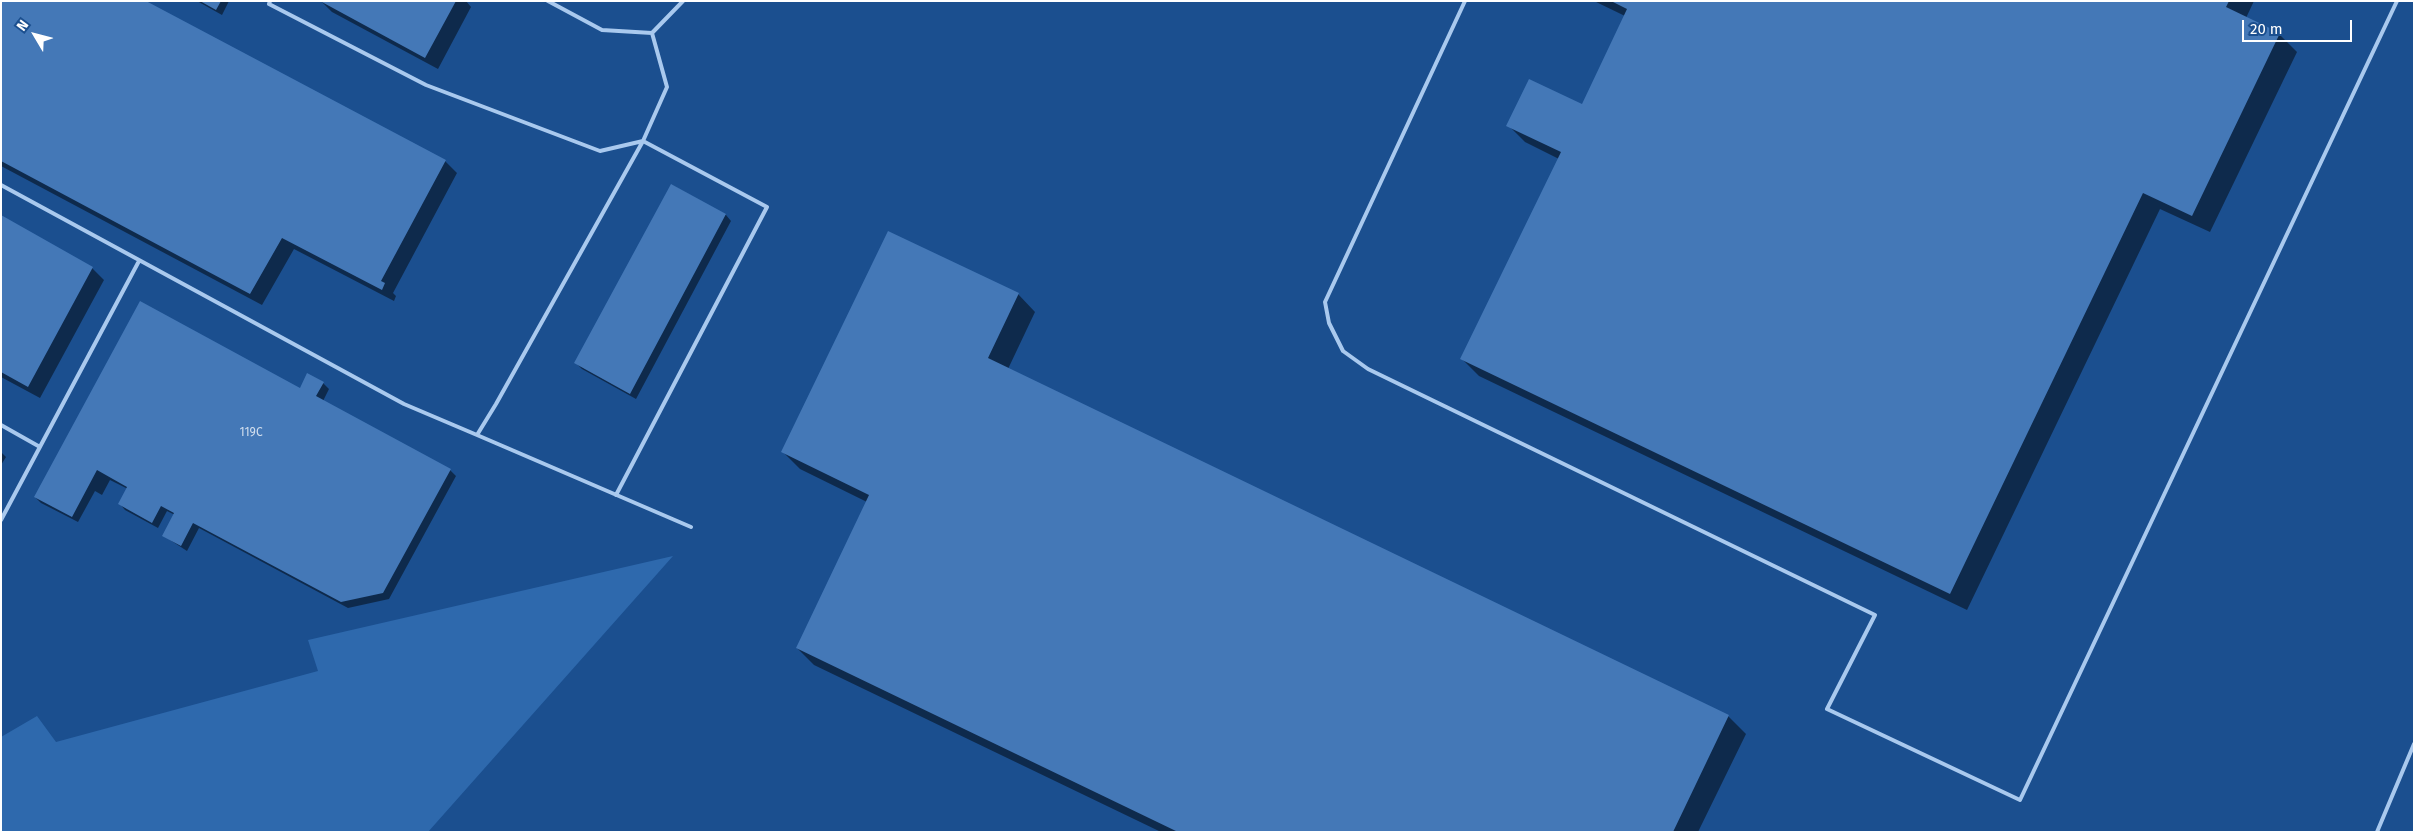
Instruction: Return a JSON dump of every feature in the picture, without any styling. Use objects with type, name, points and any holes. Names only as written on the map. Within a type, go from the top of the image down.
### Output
[{"type":"lane","points":[[270,1],[269,4],[426,85],[600,152],[643,142],[767,208],[616,495]]},
{"type":"lane","points":[[548,1],[602,30],[652,33],[683,1]]},
{"type":"lane","points":[[1465,1],[1325,302],[1329,323],[1343,351],[1368,369],[1875,615],[1827,708],[2020,800],[2397,1]]},
{"type":"lane","points":[[477,435],[643,142],[667,87],[652,33]]},
{"type":"lane","points":[[1,185],[404,404],[691,527]]},
{"type":"lane","points":[[1,520],[139,260]]},
{"type":"lane","points":[[1,425],[40,446]]},
{"type":"lane","points":[[2377,832],[2414,744]]},
{"type":"shaded area","points":[[673,556],[428,832],[1,832],[1,737],[37,716],[56,742],[318,671],[308,640]]},
{"type":"building","points":[[1,1],[146,1],[446,160],[381,281],[385,283],[382,290],[282,238],[250,294],[1,161]]},
{"type":"building","points":[[200,1],[221,1],[216,10]]},
{"type":"building","points":[[320,1],[456,1],[425,58]]},
{"type":"building","points":[[1611,1],[2229,1],[2226,7],[2280,33],[2192,216],[2143,193],[1950,594],[1460,359],[1561,152],[1506,126],[1529,79],[1582,104],[1627,9]]},
{"type":"building","points":[[671,184],[726,214],[630,394],[574,363]]},
{"type":"building","points":[[1,215],[93,267],[28,387],[1,372]]},
{"type":"building","points":[[888,231],[1019,293],[988,358],[1729,715],[1673,832],[1178,832],[796,648],[869,495],[781,452]]},
{"type":"building","points":[[140,301],[300,388],[307,373],[324,382],[316,396],[451,469],[383,593],[341,602],[193,523],[181,546],[162,536],[174,513],[161,506],[152,523],[118,504],[127,487],[97,470],[72,517],[34,497]]}]
